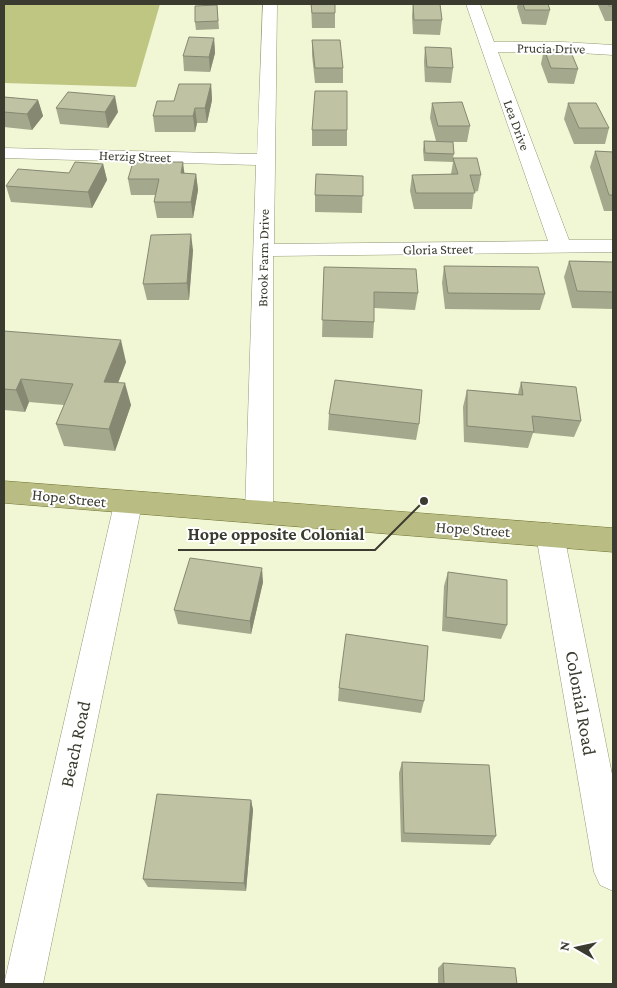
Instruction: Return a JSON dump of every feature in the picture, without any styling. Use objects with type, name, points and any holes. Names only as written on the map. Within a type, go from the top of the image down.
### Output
[{"type":"main road","name":"Hope Street","points":[[4,492],[128,504],[259,512],[613,540]]},
{"type":"street","name":"Brook Farm Drive","points":[[259,512],[263,250],[270,4]]},
{"type":"street","name":"Lea Drive","points":[[473,4],[561,247]]},
{"type":"street","name":"Prucia Drive","points":[[488,47],[562,47],[613,50]]},
{"type":"street","name":"Herzig Street","points":[[4,153],[266,160]]},
{"type":"street","name":"Gloria Street","points":[[263,250],[613,246]]},
{"type":"street","name":"Beach Road","points":[[23,984],[128,504]]},
{"type":"street","name":"Colonial Road","points":[[550,534],[613,872]]},
{"type":"green space","points":[[4,4],[160,4],[136,87],[4,83]]},
{"type":"building","points":[[311,4],[335,4],[335,13],[312,13]]},
{"type":"building","points":[[413,4],[440,4],[442,20],[414,20]]},
{"type":"building","points":[[523,4],[548,4],[550,10],[525,10]]},
{"type":"building","points":[[217,5],[218,21],[195,22],[195,6]]},
{"type":"building","points":[[189,37],[214,38],[209,57],[183,56]]},
{"type":"building","points":[[312,40],[340,40],[343,68],[315,68]]},
{"type":"building","points":[[425,47],[451,48],[453,68],[427,67]]},
{"type":"building","points":[[544,49],[570,50],[578,69],[551,68]]},
{"type":"building","points":[[179,84],[211,84],[205,108],[195,108],[193,116],[153,116],[157,101],[174,101]]},
{"type":"building","points":[[315,91],[347,91],[347,130],[312,130]]},
{"type":"building","points":[[68,92],[115,96],[105,112],[56,108]]},
{"type":"building","points":[[4,97],[38,100],[27,114],[4,112]]},
{"type":"building","points":[[462,102],[470,126],[438,126],[432,103]]},
{"type":"building","points":[[568,103],[596,103],[609,128],[579,128]]},
{"type":"building","points":[[424,141],[453,142],[454,154],[425,153]]},
{"type":"building","points":[[595,151],[613,152],[613,195],[609,195]]},
{"type":"building","points":[[453,158],[477,158],[481,175],[470,175],[475,193],[416,193],[412,175],[458,174]]},
{"type":"building","points":[[75,162],[103,164],[88,192],[6,186],[18,169],[69,173]]},
{"type":"building","points":[[133,162],[183,162],[181,173],[196,174],[191,202],[154,202],[159,179],[128,179]]},
{"type":"building","points":[[316,174],[363,176],[363,196],[315,195]]},
{"type":"building","points":[[191,234],[187,283],[143,284],[151,235]]},
{"type":"building","points":[[569,261],[613,262],[613,292],[577,291]]},
{"type":"building","points":[[444,266],[538,267],[545,294],[448,293]]},
{"type":"building","points":[[324,267],[416,269],[418,293],[374,292],[374,322],[322,320]]},
{"type":"building","points":[[4,331],[121,340],[104,382],[125,383],[109,429],[56,424],[73,384],[21,379],[16,390],[4,389]]},
{"type":"building","points":[[335,380],[422,390],[419,424],[329,414]]},
{"type":"building","points":[[521,382],[576,387],[581,421],[532,416],[534,432],[467,426],[467,390],[523,395]]},
{"type":"building","points":[[190,558],[262,568],[250,621],[174,610]]},
{"type":"building","points":[[448,572],[507,580],[507,625],[446,617]]},
{"type":"building","points":[[346,634],[428,646],[424,701],[339,688]]},
{"type":"building","points":[[402,762],[489,765],[496,836],[404,833]]},
{"type":"building","points":[[157,794],[251,800],[244,883],[143,879]]},
{"type":"building","points":[[443,963],[515,968],[517,984],[444,984]]},
{"type":"place","name":"Hope opposite Colonial","points":[[424,501]]}]
